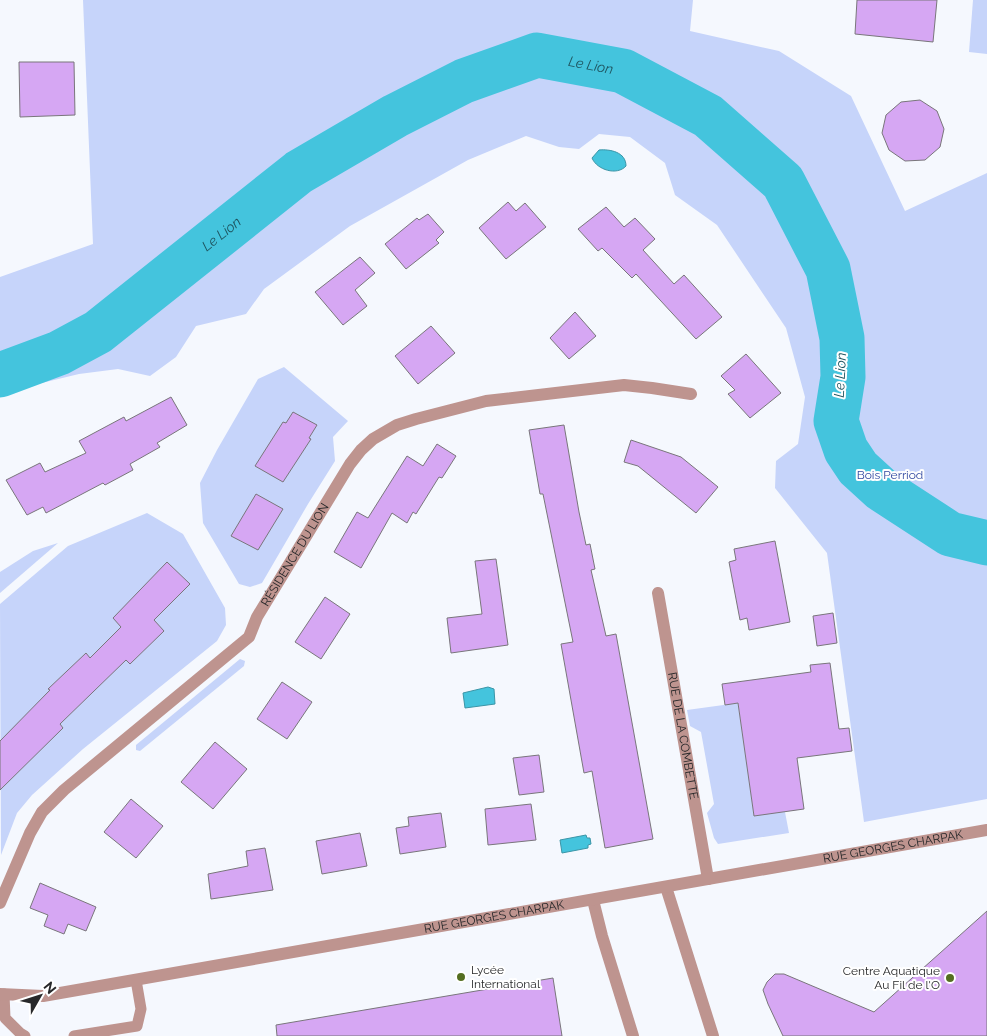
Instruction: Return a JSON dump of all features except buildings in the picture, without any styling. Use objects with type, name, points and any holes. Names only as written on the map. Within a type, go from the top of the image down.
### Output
[{"type":"street","name":"RÉSIDENCE DU LION","points":[[0,903],[30,833],[42,812],[64,790],[249,637],[257,618],[350,464],[373,439],[397,425],[486,401],[624,385],[691,394]]},
{"type":"street","name":"RUE DE LA COMBETTE","points":[[658,593],[708,879]]},
{"type":"street","name":"RUE GEORGES CHARPAK","points":[[2,994],[43,996],[987,830]]},
{"type":"street","points":[[666,887],[713,1036]]},
{"type":"street","points":[[593,900],[602,936],[633,1036]]},
{"type":"lane","points":[[74,1036],[138,1026],[141,1009],[136,980]]},
{"type":"lane","points":[[2,994],[5,1018],[25,1036]]},
{"type":"green space","name":"Bois Perriod","points":[[83,0],[693,0],[690,31],[779,51],[851,96],[905,211],[987,173],[987,799],[864,822],[827,553],[775,488],[776,461],[798,444],[805,397],[786,328],[717,225],[675,195],[665,163],[630,137],[599,134],[579,149],[559,147],[526,136],[468,160],[350,226],[264,289],[246,314],[196,326],[176,357],[150,376],[118,369],[79,374],[0,393],[0,277],[93,244]]},
{"type":"green space","points":[[973,0],[987,0],[987,54],[969,52]]},
{"type":"green space","points":[[284,367],[348,421],[333,437],[335,461],[262,583],[250,587],[239,584],[203,523],[200,483],[258,379]]},
{"type":"green space","points":[[147,513],[183,534],[225,608],[226,625],[217,641],[83,749],[32,795],[17,813],[1,855],[0,604],[68,546]]},
{"type":"green space","points":[[58,543],[0,593],[0,572],[33,551]]},
{"type":"green space","points":[[240,659],[245,661],[244,666],[140,751],[136,750],[136,745]]},
{"type":"green space","points":[[738,703],[754,815],[785,812],[789,833],[718,844],[714,838],[707,813],[714,804],[701,732],[690,726],[687,710]]},
{"type":"water","points":[[599,150],[617,152],[623,157],[626,166],[618,171],[613,171],[598,166],[592,158]]},
{"type":"water","points":[[488,687],[494,689],[495,704],[465,708],[463,693]]},
{"type":"water","points":[[586,835],[587,838],[590,838],[591,844],[588,845],[588,848],[562,853],[560,840]]},
{"type":"waterway","name":"Le Lion","points":[[0,375],[59,353],[98,332],[299,172],[395,116],[464,81],[537,55],[623,71],[708,116],[783,182],[828,269],[842,338],[843,377],[836,421],[846,450],[858,468],[881,489],[950,534],[987,543]]},
{"type":"place","name":"Lycée International","points":[[461,977]]},
{"type":"place","name":"Centre Aquatique Au Fil de l'O","points":[[950,978]]}]
